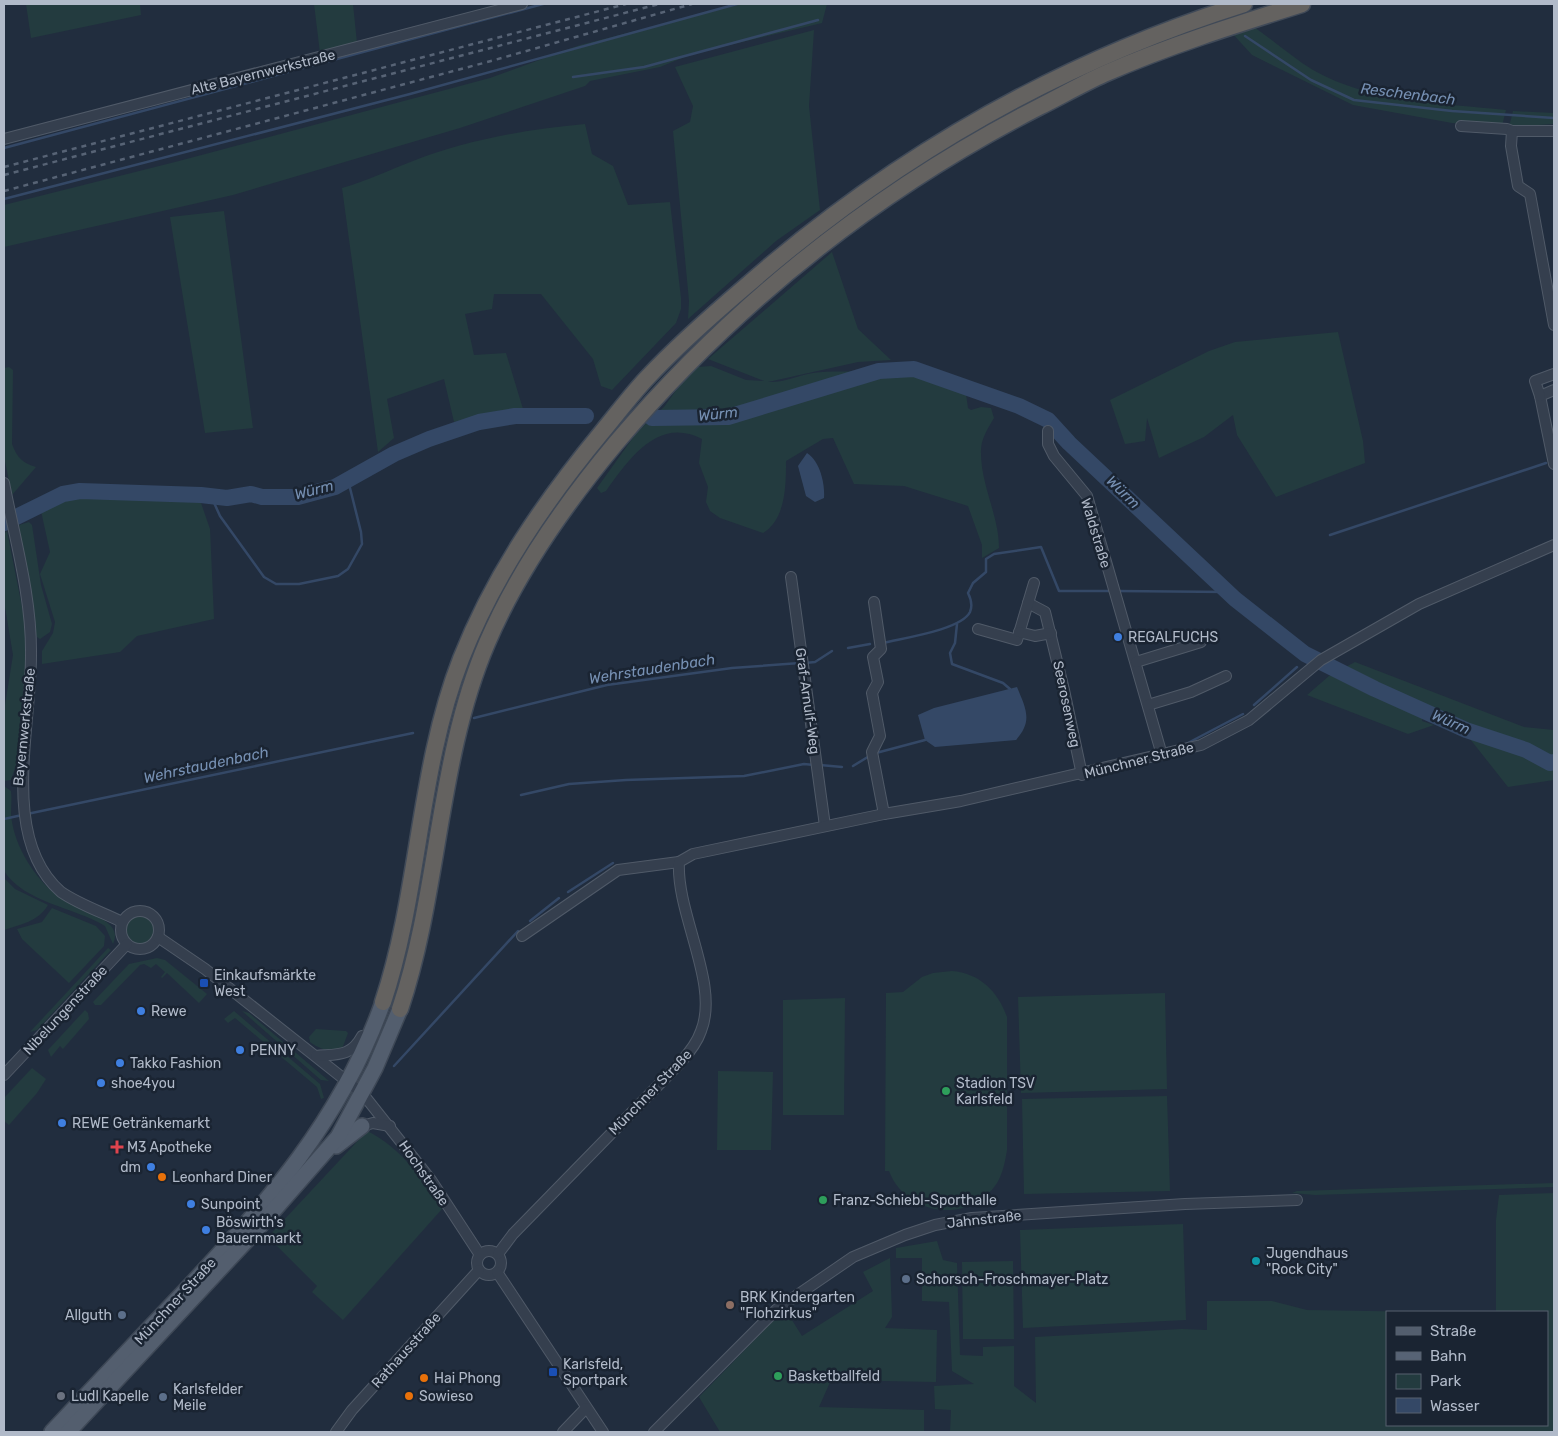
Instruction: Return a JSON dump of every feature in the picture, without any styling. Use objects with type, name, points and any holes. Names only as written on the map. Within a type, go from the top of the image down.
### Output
[{"type":"highway","points":[[383,1002],[399,949],[438,739],[450,691],[471,636],[496,584],[534,521],[578,462],[647,378],[721,308],[796,242],[886,176],[936,144],[989,113],[1097,58],[1194,20],[1244,4]]},
{"type":"highway","points":[[400,1010],[423,923],[455,744],[467,697],[486,644],[513,590],[549,531],[591,474],[654,400],[714,338],[792,269],[886,198],[945,159],[997,129],[1102,75],[1200,36],[1302,4]]},
{"type":"main road","name":"Münchner Straße","points":[[246,1233],[324,1123],[348,1082],[383,1002]]},
{"type":"main road","name":"Münchner Straße","points":[[52,1432],[117,1371],[246,1233],[319,1160],[346,1124],[363,1094],[400,1010]]},
{"type":"main road","points":[[319,1160],[362,1126]]},
{"type":"main road","name":"Münchner Straße","points":[[68,1432],[117,1371]]},
{"type":"street","name":"Alte Bayernwerkstraße","points":[[4,139],[522,4]]},
{"type":"street","points":[[1461,126],[1507,129],[1512,131],[1554,131]]},
{"type":"street","points":[[1511,146],[1532,130]]},
{"type":"street","points":[[1512,131],[1511,146],[1518,186],[1530,194],[1554,325]]},
{"type":"street","points":[[1554,374],[1535,382],[1540,396],[1554,464]]},
{"type":"street","points":[[1540,396],[1554,390]]},
{"type":"street","name":"Waldstraße","points":[[1048,431],[1048,444],[1054,456],[1087,496],[1162,755]]},
{"type":"street","name":"Bayernwerkstraße","points":[[4,483],[29,616],[31,651],[17,806],[19,823],[28,851],[49,881],[71,898],[122,922]]},
{"type":"street","name":"Münchner Straße","points":[[522,936],[618,870],[679,862],[693,854],[884,814],[961,801],[1201,745],[1239,726],[1320,660],[1419,604],[1554,545]]},
{"type":"street","name":"Graf-Arnulf-Weg","points":[[791,577],[825,826]]},
{"type":"street","points":[[978,629],[1017,640],[1034,582]]},
{"type":"street","points":[[874,602],[881,650],[873,657],[878,682],[872,693],[880,736],[872,755],[884,814]]},
{"type":"street","name":"Seerosenweg","points":[[1028,603],[1045,612],[1082,774]]},
{"type":"street","points":[[1019,632],[1035,636],[1051,633]]},
{"type":"street","points":[[1136,662],[1201,642]]},
{"type":"street","points":[[1148,705],[1190,692],[1226,676]]},
{"type":"street","name":"Münchner Straße","points":[[498,1254],[520,1227],[680,1063],[694,1047],[702,1030],[706,1010],[704,987],[681,892],[679,862]]},
{"type":"street","points":[[134,911],[147,911],[152,914],[159,925],[158,937],[154,943],[143,949],[136,949],[127,944],[122,936],[122,922],[134,911]]},
{"type":"street","points":[[158,937],[205,969],[363,1094]]},
{"type":"street","name":"Nibelungenstraße","points":[[4,1075],[127,944]]},
{"type":"street","points":[[316,1056],[350,1052],[357,1047],[367,1027],[377,1019]]},
{"type":"street","name":"Hochstraße","points":[[363,1094],[431,1180],[480,1255]]},
{"type":"street","points":[[362,1126],[373,1124],[390,1126]]},
{"type":"street","name":"Jahnstraße","points":[[654,1432],[777,1308],[853,1257],[904,1235],[934,1225],[972,1218],[1185,1204],[1297,1200]]},
{"type":"street","points":[[491,1250],[498,1254],[501,1266],[497,1272],[489,1275],[479,1270],[477,1262],[480,1255],[491,1250]]},
{"type":"street","name":"Rathausstraße","points":[[336,1432],[344,1424],[352,1410],[479,1270]]},
{"type":"street","points":[[497,1272],[603,1432]]},
{"type":"street","points":[[563,1432],[586,1408]]},
{"type":"green space","points":[[26,4],[140,4],[141,15],[31,38]]},
{"type":"green space","points":[[314,4],[353,4],[357,43],[320,53]]},
{"type":"green space","points":[[742,4],[827,4],[822,23],[692,54],[660,67],[590,81],[585,86],[460,128],[233,195],[4,247],[4,205],[179,161],[490,78],[580,45]]},
{"type":"green space","points":[[1251,25],[1305,65],[1335,81],[1359,89],[1407,100],[1506,110],[1502,126],[1452,123],[1353,105],[1252,55],[1231,32]]},
{"type":"green space","points":[[814,30],[809,106],[820,210],[776,241],[688,319],[689,301],[673,131],[690,122],[693,106],[675,67]]},
{"type":"green space","points":[[1513,111],[1554,113],[1554,124],[1509,127]]},
{"type":"green space","points":[[585,124],[592,154],[613,166],[628,205],[670,202],[681,298],[681,309],[676,323],[612,390],[601,386],[593,359],[541,294],[494,294],[492,309],[465,314],[474,355],[506,353],[523,409],[454,422],[444,379],[387,399],[394,438],[378,452],[342,188],[404,164],[476,141],[520,132]]},
{"type":"green space","points":[[224,211],[253,428],[205,433],[170,217]]},
{"type":"green space","points":[[832,252],[858,329],[891,360],[858,362],[768,382],[828,372],[892,374],[935,381],[953,387],[966,394],[968,408],[971,410],[981,407],[991,408],[994,418],[982,442],[981,463],[996,524],[999,548],[982,558],[982,545],[968,506],[904,486],[854,484],[833,438],[823,439],[786,461],[783,501],[771,527],[763,533],[720,518],[710,511],[706,502],[708,487],[699,463],[702,439],[686,433],[672,433],[658,437],[646,444],[635,454],[606,491],[601,493],[597,488],[637,432],[664,407],[687,375],[698,367],[711,366],[746,380],[764,381],[708,359]]},
{"type":"green space","points":[[1338,332],[1363,441],[1365,463],[1276,497],[1237,435],[1233,415],[1204,437],[1159,458],[1147,418],[1145,441],[1125,444],[1110,400],[1209,351],[1235,342]]},
{"type":"green space","points":[[9,367],[13,370],[12,444],[21,459],[27,464],[36,467],[12,495],[4,457],[4,368]]},
{"type":"green space","points":[[96,497],[200,500],[210,529],[214,619],[137,636],[120,652],[42,664],[42,651],[53,633],[55,622],[40,574],[50,552],[41,511],[65,499]]},
{"type":"green space","points":[[29,522],[32,525],[41,585],[52,624],[50,632],[40,639],[35,631],[19,525]]},
{"type":"green space","points":[[7,531],[27,632],[27,658],[16,765],[11,780],[4,781],[4,711],[13,655],[4,601],[4,534]]},
{"type":"green space","points":[[1355,662],[1524,727],[1554,730],[1554,780],[1508,787],[1470,739],[1460,732],[1423,717],[1422,721],[1434,725],[1408,734],[1307,695],[1329,676]]},
{"type":"green space","points":[[4,786],[11,791],[12,825],[19,846],[30,866],[44,884],[58,896],[100,918],[111,926],[115,935],[113,944],[105,926],[93,919],[51,903],[24,890],[13,882],[4,871]]},
{"type":"green space","points":[[4,878],[15,889],[48,905],[34,919],[4,930]]},
{"type":"green space","points":[[52,908],[96,926],[105,936],[104,946],[69,983],[22,939],[17,929],[42,922]]},
{"type":"green space","points":[[140,916],[150,920],[154,930],[150,940],[140,944],[130,940],[126,930],[130,920]]},
{"type":"green space","points":[[108,948],[111,950],[37,1030],[30,1032]]},
{"type":"green space","points":[[157,958],[165,960],[207,994],[199,1003],[167,973],[162,978],[165,972],[156,964],[151,968],[144,964],[140,965],[101,1005],[95,1005],[93,1002],[129,964]]},
{"type":"green space","name":"Stadion TSV Karlsfeld","points":[[952,971],[971,975],[986,985],[998,999],[1007,1017],[1007,1150],[1004,1167],[999,1179],[985,1196],[971,1205],[955,1210],[939,1210],[924,1206],[909,1198],[897,1186],[889,1171],[885,1171],[886,993],[903,992],[922,977],[933,973]]},
{"type":"green space","points":[[1165,993],[1167,1089],[1021,1093],[1018,997]]},
{"type":"green space","points":[[845,998],[844,1115],[783,1115],[783,1000]]},
{"type":"green space","points":[[85,1010],[88,1013],[89,1019],[63,1049],[60,1046],[51,1057],[48,1050]]},
{"type":"green space","points":[[234,1011],[320,1084],[324,1098],[321,1099],[317,1087],[235,1018],[228,1023],[224,1019]]},
{"type":"green space","points":[[242,1011],[249,1013],[329,1081],[321,1080]]},
{"type":"green space","points":[[316,1029],[346,1031],[348,1033],[342,1049],[325,1050],[310,1042],[309,1037]]},
{"type":"green space","points":[[32,1068],[46,1079],[37,1093],[9,1125],[4,1121],[4,1098]]},
{"type":"green space","points":[[718,1071],[773,1072],[771,1150],[717,1150]]},
{"type":"green space","points":[[1167,1096],[1170,1191],[1024,1194],[1022,1099]]},
{"type":"green space","points":[[367,1131],[379,1137],[400,1154],[427,1186],[442,1209],[343,1320],[312,1292],[317,1286],[268,1237]]},
{"type":"green space","points":[[1554,1183],[1554,1187],[1315,1195],[1292,1193],[1297,1191]]},
{"type":"green space","points":[[1554,1193],[1554,1432],[950,1432],[951,1410],[935,1409],[934,1386],[974,1384],[952,1371],[949,1302],[922,1301],[922,1258],[896,1258],[896,1248],[937,1241],[943,1260],[957,1263],[960,1355],[983,1356],[983,1347],[1014,1346],[1014,1386],[1036,1403],[1035,1337],[1182,1329],[1207,1330],[1207,1301],[1272,1301],[1307,1310],[1386,1311],[1386,1426],[1548,1426],[1548,1311],[1496,1311],[1496,1220],[1499,1195]]},
{"type":"green space","points":[[1183,1224],[1186,1320],[1023,1328],[1020,1230]]},
{"type":"green space","points":[[890,1258],[892,1317],[885,1328],[937,1330],[936,1382],[831,1380],[819,1407],[924,1410],[924,1432],[720,1432],[699,1397],[773,1321],[790,1317],[802,1336],[873,1291],[863,1272]]},
{"type":"green space","points":[[1013,1261],[1014,1339],[963,1339],[962,1262]]},
{"type":"water","points":[[807,453],[815,461],[821,473],[824,486],[824,498],[815,502],[806,496],[798,466]]},
{"type":"water","points":[[1017,687],[1025,708],[1026,721],[1025,727],[1016,740],[935,747],[925,740],[918,715],[934,708]]},
{"type":"waterway","points":[[4,148],[543,4]]},
{"type":"waterway","points":[[4,199],[410,94],[737,4]]},
{"type":"waterway","points":[[573,77],[644,67],[818,20]]},
{"type":"waterway","name":"Reschenbach","points":[[1245,36],[1311,80],[1354,100],[1452,111],[1554,118]]},
{"type":"waterway","name":"Würm","points":[[652,418],[728,417],[879,371],[914,369],[1019,406],[1048,420],[1069,443],[1235,599],[1305,654],[1375,689],[1466,730],[1526,750],[1550,763],[1554,762]]},
{"type":"waterway","name":"Würm","points":[[4,523],[63,494],[80,491],[201,495],[227,498],[251,494],[262,497],[298,497],[335,487],[394,454],[429,439],[479,422],[515,416],[586,416]]},
{"type":"waterway","points":[[1330,535],[1546,463]]},
{"type":"waterway","points":[[211,496],[220,516],[264,577],[276,584],[299,584],[338,576],[348,569],[362,544],[361,532],[348,480]]},
{"type":"waterway","points":[[883,643],[944,628],[964,618],[970,612],[971,607],[968,593],[973,583],[986,572],[986,559],[994,554],[1041,547],[1059,591],[1112,591]]},
{"type":"waterway","points":[[1117,591],[1228,592]]},
{"type":"waterway","points":[[957,624],[955,643],[950,653],[952,664],[1003,683],[1010,689]]},
{"type":"waterway","name":"Wehrstaudenbach","points":[[848,648],[870,644]]},
{"type":"waterway","name":"Wehrstaudenbach","points":[[805,663],[815,662],[832,651]]},
{"type":"waterway","name":"Würm","points":[[1308,660],[1312,658]]},
{"type":"waterway","name":"Wehrstaudenbach","points":[[474,718],[607,685],[732,668],[800,663]]},
{"type":"waterway","points":[[1254,705],[1297,667]]},
{"type":"waterway","points":[[1186,744],[1243,714]]},
{"type":"waterway","name":"Wehrstaudenbach","points":[[27,814],[413,733]]},
{"type":"waterway","points":[[876,753],[925,740]]},
{"type":"waterway","points":[[853,766],[871,755]]},
{"type":"waterway","points":[[521,795],[569,784],[744,776],[804,764],[814,765]]},
{"type":"waterway","points":[[820,765],[842,767]]},
{"type":"waterway","name":"Wehrstaudenbach","points":[[4,819],[22,815]]},
{"type":"waterway","points":[[568,892],[613,863]]},
{"type":"waterway","points":[[530,921],[559,898]]},
{"type":"waterway","points":[[394,1066],[518,931]]},
{"type":"railway","points":[[4,167],[626,4]]},
{"type":"railway","points":[[4,175],[659,4]]},
{"type":"railway","points":[[4,191],[491,61],[692,4]]},
{"type":"place","name":"REGALFUCHS","points":[[1118,637]]},
{"type":"place","name":"Einkaufsmärkte West","points":[[204,983]]},
{"type":"place","name":"Rewe","points":[[141,1011]]},
{"type":"place","name":"PENNY","points":[[240,1050]]},
{"type":"place","name":"Takko Fashion","points":[[120,1063]]},
{"type":"place","name":"shoe4you","points":[[101,1083]]},
{"type":"place","name":"Stadion TSV Karlsfeld","points":[[946,1091]]},
{"type":"place","name":"REWE Getränkemarkt","points":[[62,1123]]},
{"type":"place","name":"M3 Apotheke","points":[[117,1147]]},
{"type":"place","name":"dm","points":[[151,1167]]},
{"type":"place","name":"Leonhard Diner","points":[[162,1177]]},
{"type":"place","name":"Franz-Schiebl-Sporthalle","points":[[823,1200]]},
{"type":"place","name":"Sunpoint","points":[[191,1204]]},
{"type":"place","name":"Böswirth's Bauernmarkt","points":[[206,1230]]},
{"type":"place","name":"Jugendhaus \"Rock City\"","points":[[1256,1261]]},
{"type":"place","name":"Schorsch-Froschmayer-Platz","points":[[906,1279]]},
{"type":"place","name":"BRK Kindergarten \"Flohzirkus\"","points":[[730,1305]]},
{"type":"place","name":"Allguth","points":[[122,1315]]},
{"type":"place","name":"Karlsfeld, Sportpark","points":[[553,1372]]},
{"type":"place","name":"Basketballfeld","points":[[778,1376]]},
{"type":"place","name":"Hai Phong","points":[[424,1378]]},
{"type":"place","name":"Ludl Kapelle","points":[[61,1396]]},
{"type":"place","name":"Sowieso","points":[[409,1396]]},
{"type":"place","name":"Karlsfelder Meile","points":[[163,1397]]}]
